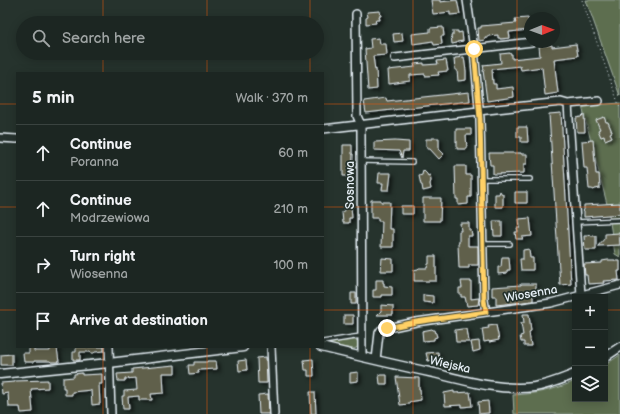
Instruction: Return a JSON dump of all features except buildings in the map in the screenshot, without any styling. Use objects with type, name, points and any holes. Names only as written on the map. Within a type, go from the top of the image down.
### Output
[{"type":"street","points":[[467,0],[474,49],[479,111],[482,179],[484,300],[486,312]]},
{"type":"street","name":"Sosnowa","points":[[356,14],[357,116],[361,125],[362,357]]},
{"type":"street","points":[[395,58],[524,43]]},
{"type":"street","points":[[324,129],[561,102],[568,104],[599,101]]},
{"type":"street","points":[[568,104],[581,294]]},
{"type":"street","points":[[0,138],[16,139]]},
{"type":"street","name":"Wiosenna","points":[[585,294],[620,284]]},
{"type":"street","name":"Wiosenna","points":[[376,360],[379,333],[383,329],[416,322],[551,303],[572,297]]},
{"type":"street","points":[[608,355],[620,347]]},
{"type":"street","points":[[109,348],[111,414]]},
{"type":"street","points":[[0,374],[234,348]]},
{"type":"street","points":[[271,348],[274,414]]},
{"type":"street","name":"Wiejska","points":[[324,348],[479,383],[508,388],[535,387],[562,380],[572,375]]},
{"type":"lane","points":[[361,161],[412,162]]},
{"type":"lane","points":[[482,179],[530,178]]},
{"type":"lane","points":[[576,222],[620,220]]},
{"type":"lane","points":[[483,244],[510,244]]},
{"type":"lane","points":[[324,342],[362,336]]},
{"type":"path","points":[[582,0],[620,108]]},
{"type":"green space","points":[[586,0],[620,0],[620,96]]},
{"type":"green space","points":[[620,103],[620,257],[615,254],[607,204],[582,106]]},
{"type":"green space","points":[[354,340],[358,341],[359,344],[358,347],[354,349],[326,344],[329,343]]},
{"type":"green space","points":[[620,355],[620,414],[514,414],[513,395],[545,391],[572,382],[572,402],[608,402],[608,363]]},
{"type":"route","points":[[387,328],[416,322],[486,312],[484,300],[480,119],[474,49]]}]
